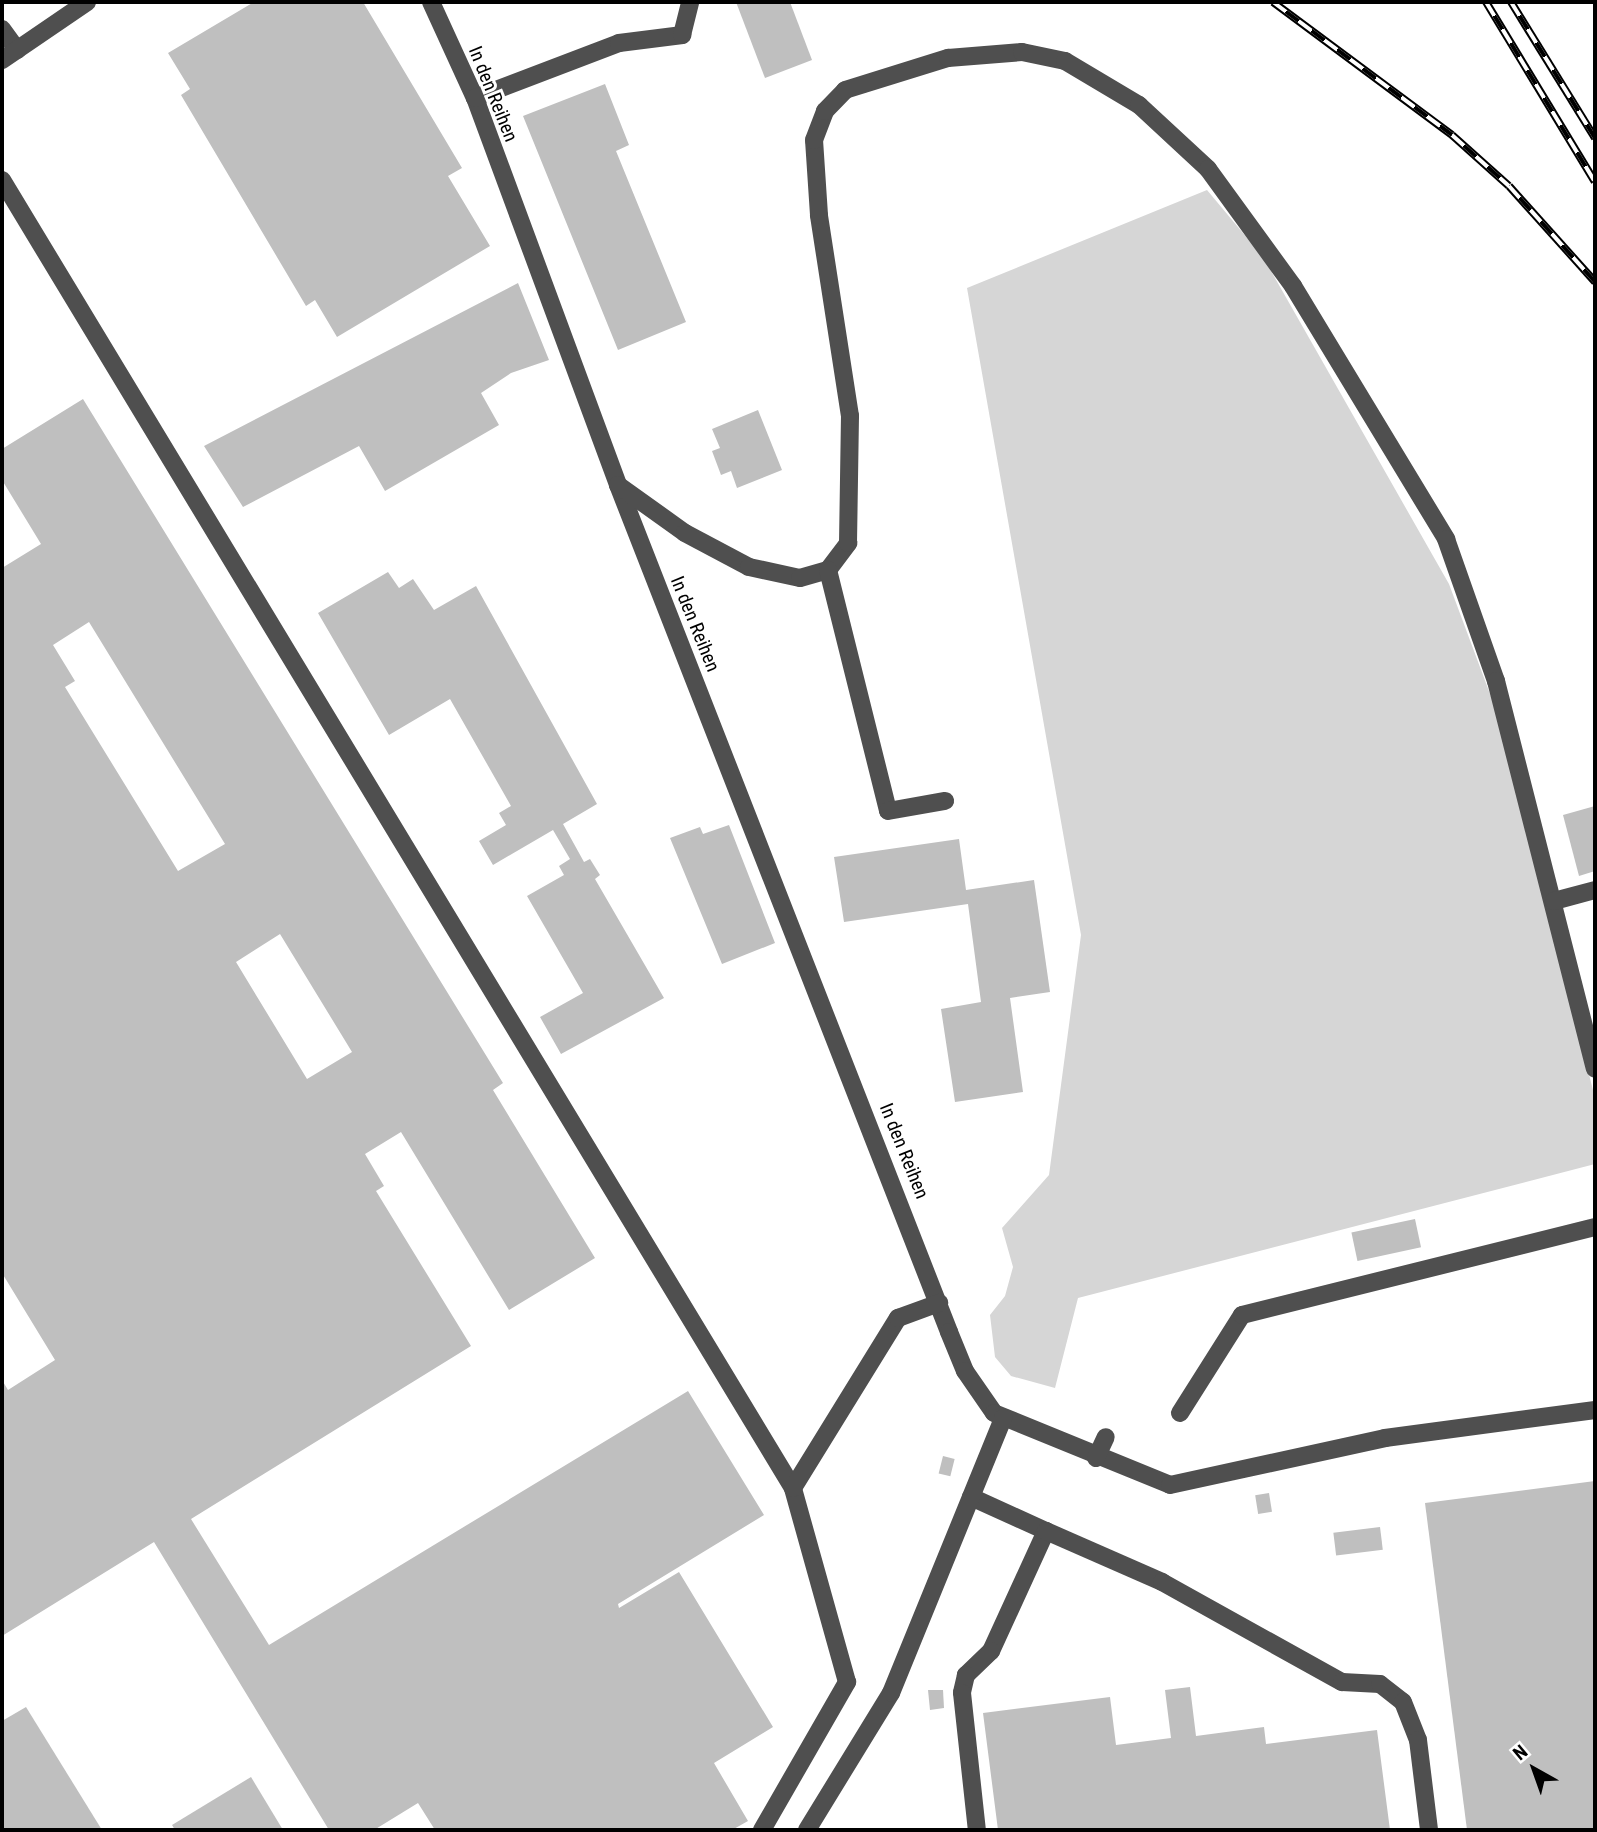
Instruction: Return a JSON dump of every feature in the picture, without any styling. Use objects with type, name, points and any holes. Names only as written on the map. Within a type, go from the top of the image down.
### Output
[{"type":"street","points":[[2,29],[9,55],[87,2]]},
{"type":"street","name":"In den Reihen","points":[[430,2],[475,98],[618,485],[925,1260],[965,1371],[994,1413],[1003,1418]]},
{"type":"street","points":[[475,98],[619,43],[682,35],[690,2]]},
{"type":"street","points":[[618,485],[685,533],[750,567],[800,578],[828,570],[848,543],[850,416],[819,215],[814,140],[825,111],[845,90],[947,58],[1022,52],[1065,61],[1139,105],[1208,169],[1293,286],[1446,539],[1496,681],[1595,1069]]},
{"type":"street","points":[[5,192],[793,1488],[847,1682],[762,1830]]},
{"type":"street","points":[[828,570],[888,811],[945,801]]},
{"type":"street","points":[[1554,901],[1595,890]]},
{"type":"street","points":[[1180,1413],[1242,1315],[1595,1227]]},
{"type":"street","points":[[793,1488],[898,1318],[939,1303]]},
{"type":"street","points":[[807,1830],[891,1693],[1003,1418],[1096,1458],[1171,1485],[1385,1438],[1595,1410]]},
{"type":"street","points":[[1096,1458],[1106,1437]]},
{"type":"street","points":[[971,1497],[1162,1582],[1342,1682],[1380,1684],[1404,1702],[1418,1740],[1429,1830]]},
{"type":"street","points":[[977,1830],[962,1693],[966,1675],[992,1651],[1046,1531]]},
{"type":"shaded area","points":[[1207,190],[1263,257],[1449,584],[1499,718],[1595,1098],[1595,1164],[1078,1298],[1055,1388],[1011,1376],[995,1357],[990,1315],[1005,1296],[1013,1267],[1002,1228],[1049,1175],[1081,935],[967,288]]},
{"type":"building","points":[[254,2],[363,2],[462,168],[448,176],[490,246],[337,337],[315,300],[306,306],[181,95],[190,89],[168,53]]},
{"type":"building","points":[[736,2],[790,2],[812,60],[765,78]]},
{"type":"building","points":[[605,84],[629,145],[616,151],[686,322],[618,350],[523,116]]},
{"type":"building","points":[[518,283],[549,360],[511,373],[481,393],[499,425],[385,491],[359,446],[243,507],[204,446]]},
{"type":"building","points":[[83,399],[503,1083],[493,1090],[595,1258],[509,1310],[401,1132],[365,1154],[384,1186],[376,1191],[471,1346],[191,1519],[269,1645],[688,1391],[764,1515],[618,1604],[619,1608],[679,1572],[773,1727],[714,1763],[748,1821],[732,1830],[435,1830],[418,1803],[374,1830],[329,1830],[154,1542],[2,1636],[2,1380],[8,1390],[55,1360],[2,1273],[2,568],[41,544],[2,480],[2,449]],"holes":[[[89,622],[225,844],[178,871],[65,687],[75,681],[53,645]],[[280,934],[352,1052],[307,1079],[236,962]]]},
{"type":"building","points":[[758,410],[782,470],[737,488],[731,471],[721,475],[712,451],[720,448],[712,429]]},
{"type":"building","points":[[388,572],[399,588],[413,579],[434,610],[476,586],[597,804],[563,824],[584,862],[590,859],[600,875],[595,879],[664,998],[561,1054],[540,1017],[583,993],[527,896],[564,875],[559,866],[570,859],[553,830],[493,865],[479,841],[506,825],[499,813],[511,806],[450,699],[389,735],[318,613]]},
{"type":"building","points":[[1595,806],[1595,871],[1579,876],[1563,815]]},
{"type":"building","points":[[729,825],[775,943],[722,964],[670,838],[700,827],[703,834]]},
{"type":"building","points":[[959,839],[966,890],[1034,880],[1050,992],[1010,998],[1023,1092],[955,1102],[941,1009],[981,1002],[968,904],[844,922],[834,857]]},
{"type":"building","points":[[1415,1219],[1421,1247],[1357,1261],[1351,1233]]},
{"type":"building","points":[[943,1456],[955,1459],[950,1476],[939,1473]]},
{"type":"building","points":[[1595,1481],[1595,1830],[1467,1830],[1425,1503]]},
{"type":"building","points":[[1269,1493],[1272,1512],[1258,1514],[1255,1495]]},
{"type":"building","points":[[1380,1527],[1383,1550],[1336,1556],[1333,1533]]},
{"type":"building","points":[[1190,1687],[1196,1736],[1264,1727],[1266,1744],[1377,1730],[1390,1830],[998,1830],[983,1713],[1110,1697],[1116,1745],[1171,1738],[1165,1690]]},
{"type":"building","points":[[928,1690],[943,1690],[944,1708],[930,1710]]},
{"type":"building","points":[[26,1707],[102,1830],[2,1830],[2,1721]]},
{"type":"building","points":[[251,1777],[283,1830],[175,1830],[172,1825]]},
{"type":"railway","points":[[1273,2],[1452,135],[1509,186],[1595,282]]},
{"type":"railway","points":[[1486,2],[1595,182]]},
{"type":"railway","points":[[1511,2],[1595,138]]}]
